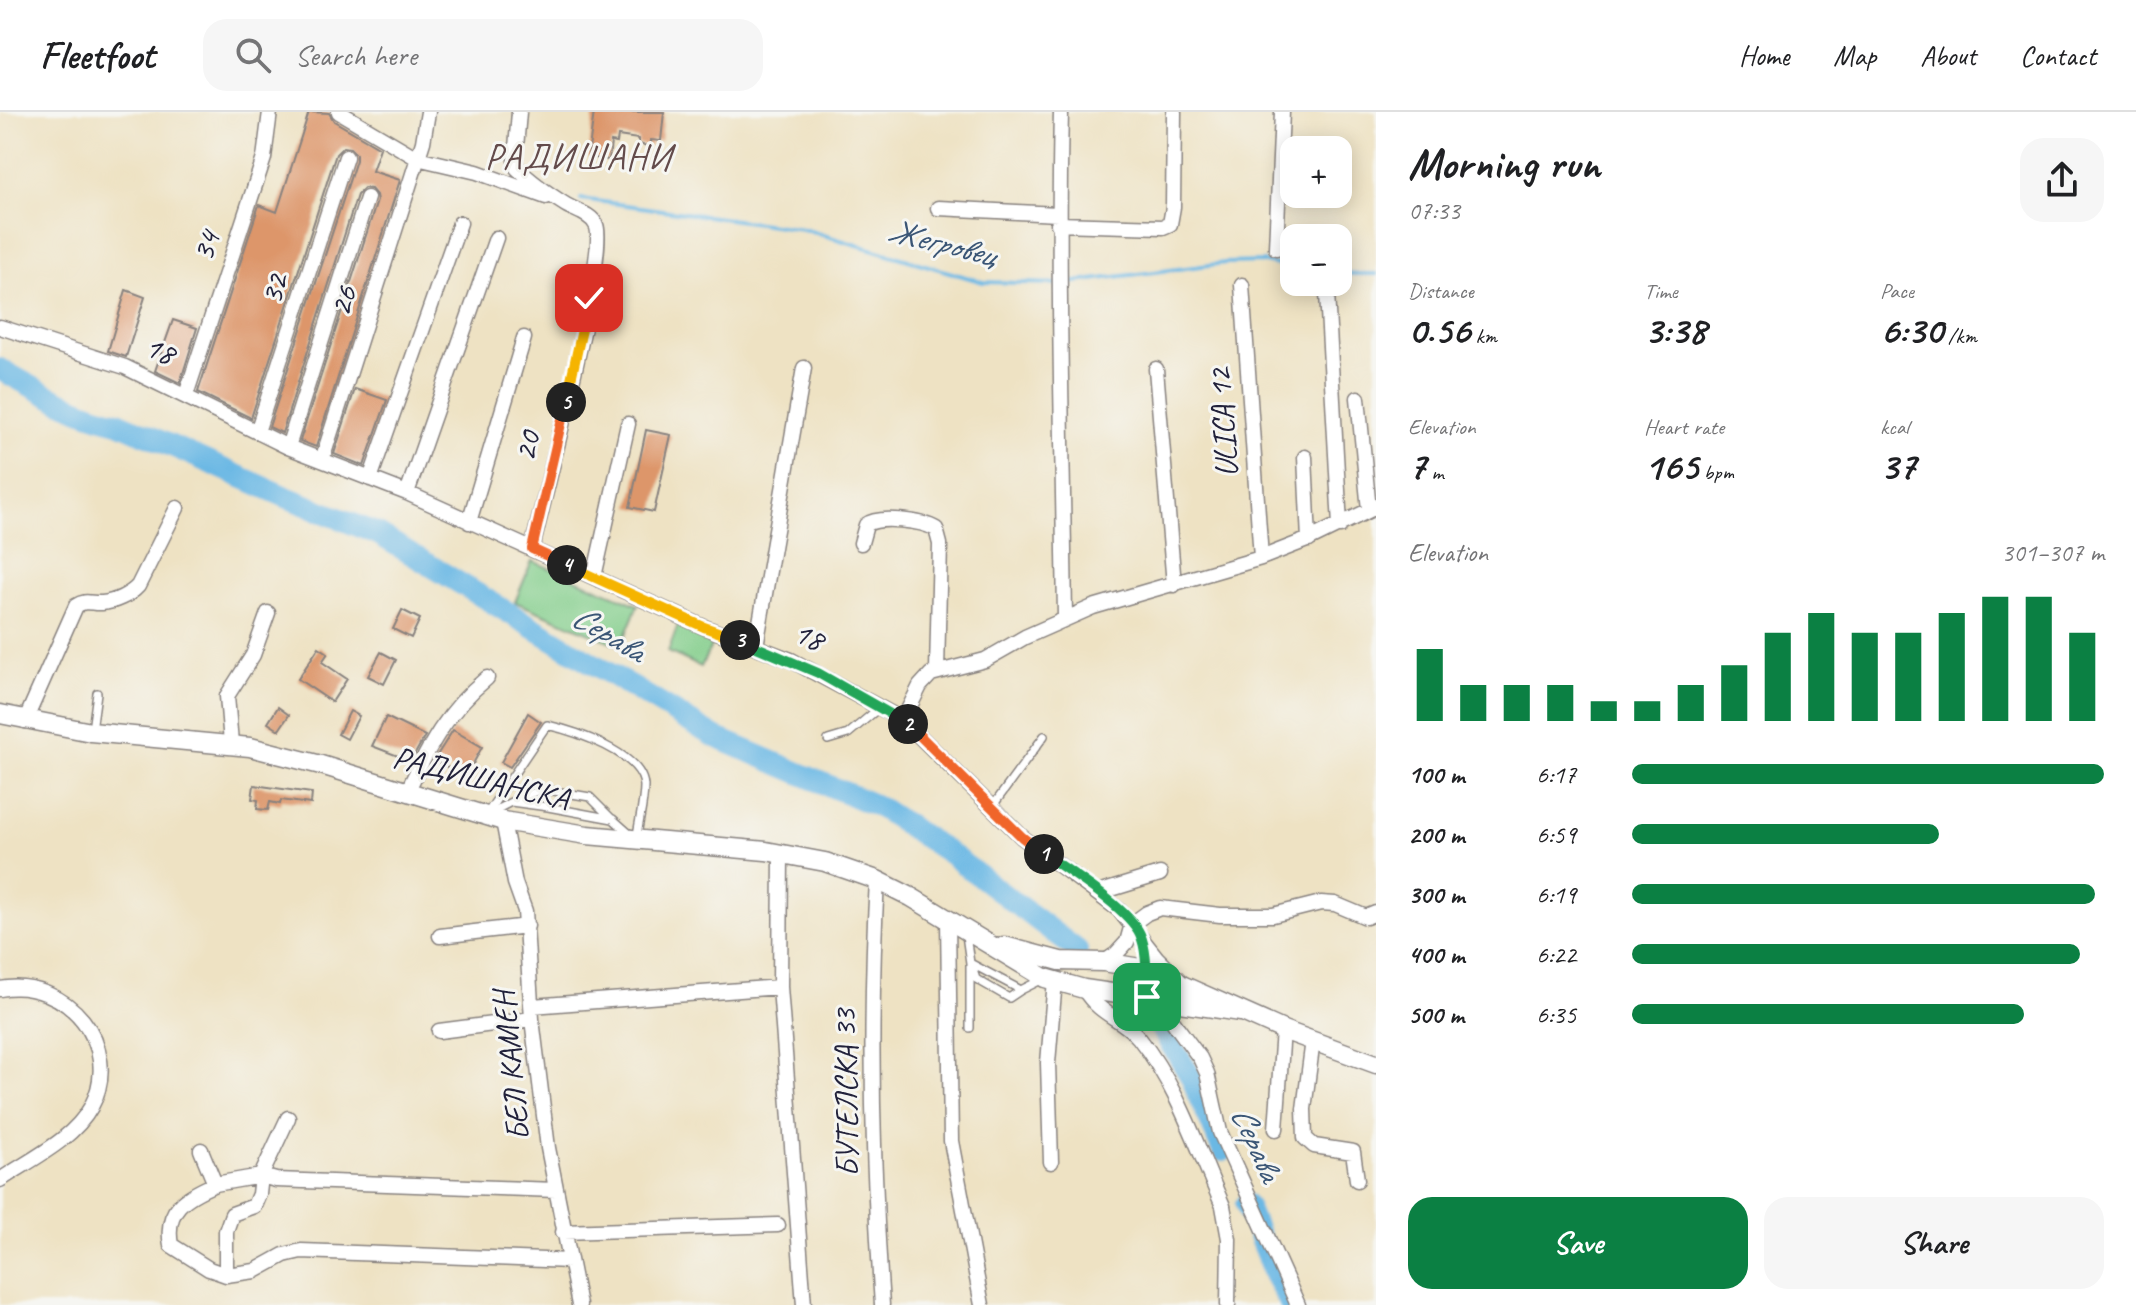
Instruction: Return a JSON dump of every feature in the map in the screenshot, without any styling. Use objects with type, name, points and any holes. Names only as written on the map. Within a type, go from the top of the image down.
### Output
[{"type":"street","name":"34","points":[[186,395],[264,158],[270,112]]},
{"type":"street","points":[[339,112],[417,158],[477,172],[565,204]]},
{"type":"street","name":"26","points":[[322,460],[423,142],[428,112]]},
{"type":"street","name":"20","points":[[519,112],[517,168],[565,204],[589,217],[596,224],[599,236],[581,337],[532,549]]},
{"type":"street","points":[[1061,112],[1058,219],[1065,619]]},
{"type":"street","points":[[938,208],[1163,227],[1170,224],[1173,207],[1174,112]]},
{"type":"street","points":[[1276,248],[1282,112]]},
{"type":"street","name":"32","points":[[257,432],[345,158]]},
{"type":"street","points":[[288,447],[367,198]]},
{"type":"street","points":[[370,479],[460,223]]},
{"type":"street","points":[[407,493],[496,238]]},
{"type":"street","name":"ULICA 12","points":[[1242,285],[1261,558]]},
{"type":"street","points":[[1327,296],[1340,526]]},
{"type":"street","name":"18","points":[[0,327],[89,353],[186,395],[288,447],[407,493],[594,577],[650,606],[818,673],[881,707],[903,720],[1022,837],[1098,893],[1136,929],[1157,958],[1187,988]]},
{"type":"street","points":[[469,522],[524,338]]},
{"type":"street","points":[[756,646],[804,368]]},
{"type":"street","points":[[1156,369],[1174,585]]},
{"type":"street","points":[[903,720],[920,686],[937,671],[985,660],[1065,619],[1144,591],[1261,558],[1309,540],[1372,508],[1358,398]]},
{"type":"street","points":[[594,577],[628,424]]},
{"type":"street","points":[[1305,457],[1309,540]]},
{"type":"street","points":[[25,721],[76,606],[87,601],[102,603],[131,594],[177,508]]},
{"type":"street","points":[[861,543],[866,525],[877,519],[928,524],[936,529],[940,544],[937,671]]},
{"type":"street","points":[[231,743],[227,696],[253,655],[268,613]]},
{"type":"street","points":[[407,792],[444,721],[464,697],[487,678]]},
{"type":"street","name":"РАДИШАНСКА","points":[[0,714],[91,732],[231,743],[321,765],[494,819],[587,835],[781,853],[825,862],[877,880],[1063,983],[1241,1012]]},
{"type":"street","name":"БЕЛ КАМЕН","points":[[494,819],[527,926],[532,1013],[556,1190],[579,1305]]},
{"type":"street","points":[[781,853],[780,987],[804,1305]]},
{"type":"street","points":[[1098,893],[1160,874]]},
{"type":"street","name":"БУТЕЛСКА 33","points":[[877,880],[872,980],[873,1163],[882,1305]]},
{"type":"street","points":[[1104,962],[1127,942],[1147,913],[1160,908],[1220,915],[1273,915],[1321,903],[1335,904],[1366,917],[1376,913]]},
{"type":"street","points":[[948,919],[951,1141],[982,1305]]},
{"type":"street","points":[[440,936],[527,926]]},
{"type":"street","points":[[1136,929],[1146,969],[1147,997],[1165,1011],[1200,1058],[1207,1073],[1220,1132],[1298,1305]]},
{"type":"street","name":"РАДИШАНСКА","points":[[983,939],[1039,957],[1146,969],[1241,1012]]},
{"type":"street","points":[[1051,1162],[1048,1063],[1063,983],[1078,961]]},
{"type":"street","points":[[1063,983],[1137,1036],[1165,1077],[1223,1206],[1227,1222],[1228,1305]]},
{"type":"street","points":[[0,989],[31,987],[47,991],[67,1003],[91,1031],[99,1064],[99,1081],[92,1105],[77,1125],[0,1180]]},
{"type":"street","points":[[439,1031],[532,1013],[780,987]]},
{"type":"street","points":[[1241,1012],[1376,1064]]},
{"type":"street","points":[[1276,1129],[1283,1030]]},
{"type":"street","points":[[1313,1040],[1304,1109],[1305,1138],[1314,1146],[1353,1152],[1357,1180]]},
{"type":"street","points":[[226,1275],[226,1231],[232,1214],[254,1206],[261,1176],[288,1118]]},
{"type":"street","points":[[201,1150],[215,1184]]},
{"type":"street","points":[[556,1190],[276,1180],[261,1176],[215,1184],[181,1202],[168,1229],[171,1245],[209,1269],[226,1275],[255,1271],[284,1255],[301,1251],[570,1261]]},
{"type":"street","points":[[563,1232],[778,1225]]},
{"type":"lane","points":[[91,732],[97,693]]},
{"type":"lane","points":[[828,740],[848,734],[881,707]]},
{"type":"lane","points":[[494,819],[547,725],[567,729],[632,762],[644,784],[636,839]]},
{"type":"lane","points":[[992,807],[1044,736]]},
{"type":"lane","points":[[494,819],[511,802],[542,789],[590,797],[636,839]]},
{"type":"lane","points":[[511,802],[613,819]]},
{"type":"lane","points":[[965,930],[970,963],[970,1028]]},
{"type":"lane","points":[[970,963],[976,979],[1009,998],[1021,990],[1063,983]]},
{"type":"lane","points":[[970,963],[1021,990]]},
{"type":"green space","points":[[532,561],[638,605],[621,646],[515,602]]},
{"type":"green space","points":[[678,625],[714,640],[701,667],[668,652]]},
{"type":"building","points":[[309,112],[329,113],[334,121],[380,148],[372,171],[400,180],[316,447],[300,441],[377,201],[371,189],[364,188],[357,195],[282,433],[269,427],[356,160],[356,154],[350,148],[343,147],[336,154],[251,418],[198,392],[259,205],[277,212]]},
{"type":"building","points":[[594,112],[664,112],[661,141],[651,140],[651,146],[638,144],[638,139],[618,136],[617,143],[611,142],[609,160],[588,157]]},
{"type":"building","points":[[126,290],[145,297],[126,357],[108,351]]},
{"type":"building","points":[[173,320],[197,328],[180,383],[155,371]]},
{"type":"building","points":[[355,389],[387,400],[364,466],[334,454]]},
{"type":"building","points":[[646,430],[671,435],[654,512],[630,507]]},
{"type":"building","points":[[402,610],[420,619],[411,638],[393,629]]},
{"type":"building","points":[[319,647],[328,653],[322,662],[347,679],[332,702],[298,679]]},
{"type":"building","points":[[381,652],[396,660],[384,684],[368,676]]},
{"type":"building","points":[[278,707],[289,715],[279,730],[268,723]]},
{"type":"building","points":[[350,711],[359,716],[347,739],[338,734]]},
{"type":"building","points":[[528,713],[541,722],[510,767],[501,762]]},
{"type":"building","points":[[386,717],[425,736],[411,761],[372,746]]},
{"type":"building","points":[[453,730],[482,747],[466,777],[434,760]]},
{"type":"building","points":[[254,785],[312,793],[311,804],[281,800],[280,804],[270,802],[268,810],[257,809],[258,800],[252,799]]},
{"type":"waterway","name":"Жегровец","points":[[581,199],[803,229],[983,282],[1060,284],[1225,263],[1263,262],[1280,265]]},
{"type":"waterway","name":"Жегровец","points":[[1352,274],[1376,274]]},
{"type":"waterway","name":"Серава","points":[[0,369],[72,407],[118,422],[286,497],[378,534],[715,737],[879,807],[949,853],[1077,950]]},
{"type":"waterway","name":"Серава","points":[[1152,1014],[1191,1077],[1223,1151]]},
{"type":"waterway","name":"Серава","points":[[1246,1204],[1275,1276],[1291,1305]]},
{"type":"district","name":"РАДИШАНИ","points":[[579,157]]},
{"type":"route","points":[[589,298],[532,549],[704,627],[791,660],[903,720],[1022,837],[1098,893],[1132,924],[1140,935],[1147,997]]}]
